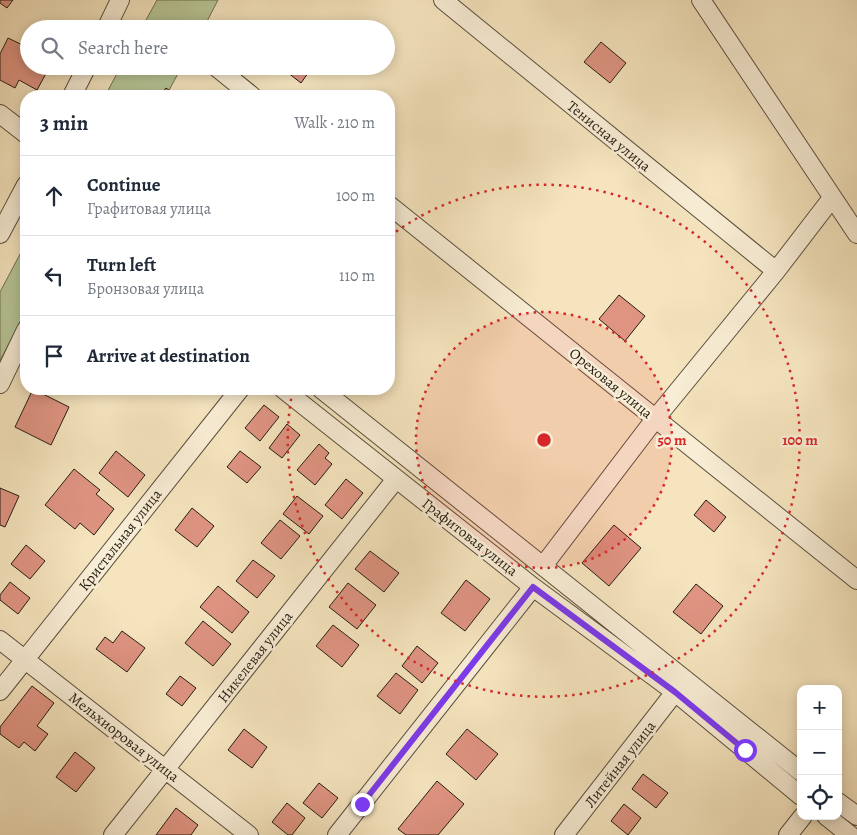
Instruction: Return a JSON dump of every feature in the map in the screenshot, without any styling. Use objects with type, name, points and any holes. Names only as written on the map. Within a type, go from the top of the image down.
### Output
[{"type":"street","points":[[110,20],[120,0]]},
{"type":"street","name":"Тенисная улица","points":[[443,0],[776,271]]},
{"type":"street","points":[[701,0],[857,234]]},
{"type":"street","points":[[75,90],[82,75]]},
{"type":"street","points":[[226,75],[245,90]]},
{"type":"street","points":[[0,114],[20,129]]},
{"type":"street","points":[[0,234],[20,196]]},
{"type":"street","points":[[543,566],[655,419],[776,271],[832,198]]},
{"type":"street","name":"Ореховая улица","points":[[395,210],[857,580]]},
{"type":"street","points":[[0,384],[20,342]]},
{"type":"street","name":"Кристальная улица","points":[[0,691],[235,395]]},
{"type":"street","name":"Графитовая улица","points":[[291,395],[533,587],[675,692],[797,793]]},
{"type":"street","points":[[329,395],[797,769]]},
{"type":"street","name":"Никелевая улица","points":[[113,835],[396,478]]},
{"type":"street","points":[[338,835],[533,587]]},
{"type":"street","name":"Мельхиоровая улица","points":[[0,640],[249,835]]},
{"type":"street","name":"Литейная улица","points":[[564,835],[675,692]]},
{"type":"street","points":[[842,805],[857,816]]},
{"type":"street","points":[[788,835],[800,820]]},
{"type":"street","points":[[831,820],[850,835]]},
{"type":"green space","points":[[157,0],[218,0],[208,20],[146,20]]},
{"type":"green space","points":[[116,75],[177,75],[169,90],[108,90]]},
{"type":"green space","points":[[20,254],[20,322],[0,361],[0,292]]},
{"type":"building","points":[[0,0],[13,0],[7,8],[0,3]]},
{"type":"building","points":[[8,38],[20,44],[20,75],[45,75],[37,90],[19,80],[15,88],[0,80],[0,54]]},
{"type":"building","points":[[601,42],[626,63],[610,83],[584,62]]},
{"type":"building","points":[[291,75],[307,75],[301,83]]},
{"type":"building","points":[[619,295],[645,316],[625,341],[599,319]]},
{"type":"building","points":[[30,395],[45,395],[69,407],[51,445],[15,427]]},
{"type":"building","points":[[264,405],[279,417],[260,441],[245,428]]},
{"type":"building","points":[[287,424],[300,435],[282,458],[269,448]]},
{"type":"building","points":[[319,444],[329,453],[325,458],[332,464],[315,485],[297,470]]},
{"type":"building","points":[[116,451],[145,475],[128,497],[99,473]]},
{"type":"building","points":[[240,451],[261,467],[247,483],[227,467]]},
{"type":"building","points":[[74,469],[100,490],[96,494],[114,509],[94,535],[80,523],[75,529],[45,505]]},
{"type":"building","points":[[346,479],[363,493],[342,519],[325,505]]},
{"type":"building","points":[[0,488],[19,496],[5,527],[0,525]]},
{"type":"building","points":[[297,496],[323,516],[309,534],[283,514]]},
{"type":"building","points":[[706,500],[726,517],[714,532],[694,515]]},
{"type":"building","points":[[192,508],[214,526],[197,547],[175,530]]},
{"type":"building","points":[[280,520],[300,536],[281,559],[261,543]]},
{"type":"building","points":[[614,525],[641,548],[609,586],[582,563]]},
{"type":"building","points":[[26,545],[45,561],[30,579],[11,564]]},
{"type":"building","points":[[370,551],[399,573],[384,592],[355,569]]},
{"type":"building","points":[[253,560],[275,576],[257,598],[236,581]]},
{"type":"building","points":[[466,580],[490,599],[465,631],[441,613]]},
{"type":"building","points":[[10,582],[30,598],[18,614],[0,600],[0,595]]},
{"type":"building","points":[[348,583],[376,605],[357,629],[329,607]]},
{"type":"building","points":[[696,584],[723,606],[701,634],[673,612]]},
{"type":"building","points":[[218,586],[249,612],[232,633],[200,607]]},
{"type":"building","points":[[203,621],[231,644],[213,666],[185,643]]},
{"type":"building","points":[[333,625],[359,645],[342,667],[316,646]]},
{"type":"building","points":[[122,631],[145,648],[127,672],[96,649],[105,637],[113,643]]},
{"type":"building","points":[[417,646],[438,663],[422,683],[402,666]]},
{"type":"building","points":[[396,673],[418,690],[400,714],[377,696]]},
{"type":"building","points":[[180,676],[196,688],[182,706],[166,694]]},
{"type":"building","points":[[32,686],[54,703],[37,726],[48,734],[35,751],[24,742],[19,748],[0,734],[0,727]]},
{"type":"building","points":[[244,729],[267,747],[252,768],[228,750]]},
{"type":"building","points":[[467,729],[498,754],[476,780],[446,754]]},
{"type":"building","points":[[75,752],[95,768],[76,792],[56,777]]},
{"type":"building","points":[[643,774],[668,793],[656,808],[632,789]]},
{"type":"building","points":[[437,781],[464,804],[438,835],[406,835],[398,829]]},
{"type":"building","points":[[319,783],[338,798],[322,818],[303,803]]},
{"type":"building","points":[[287,803],[305,818],[292,835],[288,835],[272,822]]},
{"type":"building","points":[[624,804],[641,818],[628,835],[611,821]]},
{"type":"building","points":[[176,808],[198,825],[191,835],[156,835]]},
{"type":"route","points":[[362,804],[533,587],[675,692],[745,750]]}]
